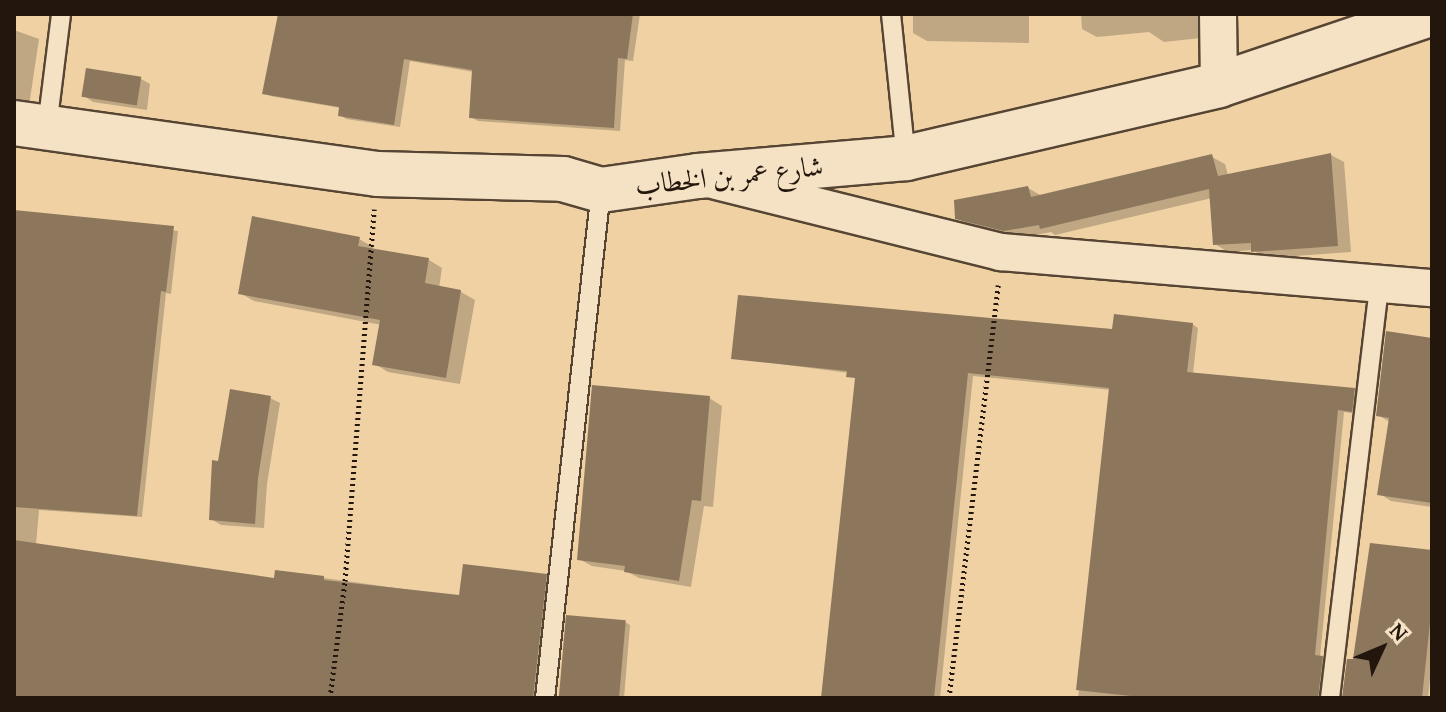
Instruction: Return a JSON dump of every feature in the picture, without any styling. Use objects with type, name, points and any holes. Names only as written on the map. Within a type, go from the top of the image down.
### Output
[{"type":"main road","name":"شارع عمر بن الخطاب","points":[[30,125],[377,174],[563,179],[601,190],[698,176],[906,158],[1219,85],[1430,14]]},
{"type":"street","points":[[1218,14],[1219,85]]},
{"type":"street","points":[[698,176],[1001,252],[1379,286],[1432,288]]},
{"type":"lane","points":[[30,125],[61,14]]},
{"type":"lane","points":[[891,14],[906,158]]},
{"type":"lane","points":[[545,698],[601,190]]},
{"type":"lane","points":[[1330,698],[1379,286]]},
{"type":"path","points":[[330,698],[346,565],[377,174]]},
{"type":"path","points":[[949,698],[1001,252]]},
{"type":"building","points":[[278,14],[633,14],[627,59],[618,58],[614,128],[469,118],[472,70],[404,59],[394,125],[338,116],[339,107],[262,94]]},
{"type":"building","points":[[86,68],[141,77],[137,105],[81,97]]},
{"type":"building","points":[[1331,153],[1338,246],[1251,252],[1251,243],[1213,245],[1209,189],[1040,229],[1039,225],[1004,231],[955,219],[954,200],[1028,186],[1031,197],[1212,154],[1218,176]]},
{"type":"building","points":[[14,210],[174,226],[166,292],[161,291],[137,516],[14,507]]},
{"type":"building","points":[[252,216],[360,237],[358,246],[429,258],[425,283],[461,290],[446,378],[372,365],[380,320],[238,294]]},
{"type":"building","points":[[738,295],[1112,329],[1114,314],[1193,323],[1187,372],[1355,388],[1352,412],[1338,410],[1315,655],[1323,656],[1318,698],[1149,698],[1076,690],[1109,388],[968,373],[934,698],[821,698],[855,378],[846,377],[847,371],[731,359]]},
{"type":"building","points":[[1386,331],[1432,338],[1432,503],[1377,495],[1389,418],[1376,416]]},
{"type":"building","points":[[592,385],[710,396],[701,501],[692,500],[679,581],[624,572],[625,566],[577,560]]},
{"type":"building","points":[[230,389],[271,396],[258,478],[255,524],[209,520],[212,460],[218,461]]},
{"type":"building","points":[[14,540],[274,578],[275,570],[324,576],[324,580],[459,595],[463,564],[547,574],[533,698],[14,698]]},
{"type":"building","points":[[1370,543],[1432,550],[1432,604],[1422,698],[1342,698],[1347,659],[1353,659]]},
{"type":"building","points":[[566,615],[626,620],[619,698],[559,698]]}]
